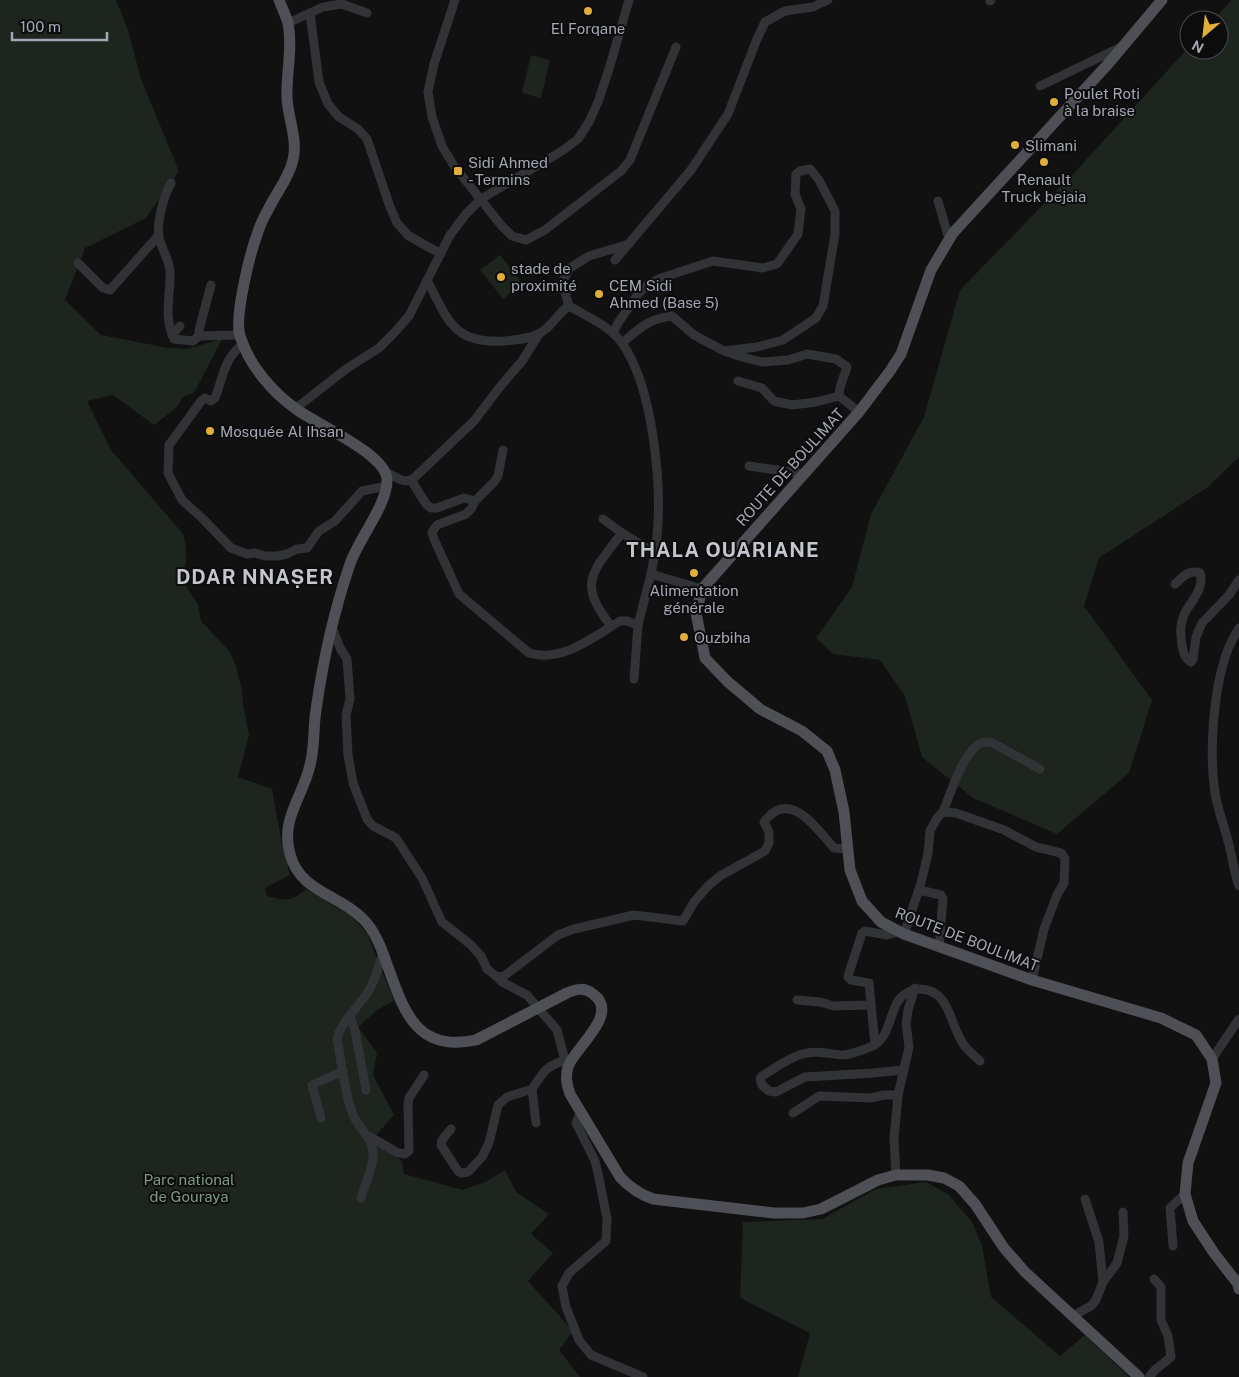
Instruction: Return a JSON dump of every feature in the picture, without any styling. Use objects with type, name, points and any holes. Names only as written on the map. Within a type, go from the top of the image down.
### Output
[{"type":"main road","points":[[279,0],[288,23],[290,43],[287,97],[294,156],[289,172],[258,231],[251,252],[239,316],[241,339],[248,356],[261,376],[295,409],[376,458],[386,472],[387,486],[384,500],[352,559],[326,650],[315,713],[315,740],[310,768],[290,816],[287,833],[289,854],[297,871],[310,885],[346,905],[370,927],[384,953],[405,1012],[416,1027],[431,1038],[461,1043],[476,1040],[577,989],[586,990],[594,994],[601,1002],[602,1010],[593,1032],[568,1060],[567,1084],[570,1094],[620,1178],[634,1191],[653,1199],[774,1213],[803,1213],[821,1209],[878,1180],[896,1175],[928,1175],[944,1178],[959,1186],[975,1204],[1004,1248],[1025,1272],[1139,1377]]},
{"type":"main road","name":"ROUTE DE BOULIMAT","points":[[1162,0],[1123,46],[953,233],[930,270],[901,354],[890,371],[859,412],[702,589],[696,613],[705,658],[727,681],[760,709],[802,731],[827,750],[836,770],[844,812],[850,870],[862,901],[881,922],[938,948],[1032,980],[1161,1018],[1196,1035],[1212,1059],[1216,1083],[1188,1162],[1185,1194],[1193,1221],[1214,1253],[1238,1284],[1239,1290]]},
{"type":"street","points":[[455,0],[434,64],[428,92],[432,117],[442,146],[454,166],[501,225],[512,236],[526,240],[545,230],[621,171],[630,160],[676,47]]},
{"type":"street","points":[[295,409],[346,368],[379,348],[409,316],[450,235],[460,221],[481,199],[562,151],[578,139],[589,122],[598,102],[629,0]]},
{"type":"street","points":[[616,260],[691,170],[728,114],[756,39],[766,22],[785,11],[812,7],[828,0]]},
{"type":"street","points":[[288,23],[323,6],[342,4],[367,13]]},
{"type":"street","points":[[310,13],[319,82],[328,104],[339,116],[358,129],[367,139],[397,223],[409,236],[441,254]]},
{"type":"street","points":[[1040,86],[1123,46]]},
{"type":"street","points":[[613,333],[638,294],[648,284],[661,278],[714,261],[763,268],[777,264],[798,234],[801,209],[796,194],[796,174],[810,169],[820,180],[835,211],[835,234],[823,306],[816,318],[783,340],[757,347],[724,351]]},
{"type":"street","points":[[171,183],[162,203],[158,235],[170,269],[168,321],[172,335],[177,340],[193,341],[199,336],[241,339],[226,364],[215,398],[211,401],[205,398],[202,400],[169,445],[168,474],[186,506],[202,518],[231,548],[247,554],[277,556],[309,546],[320,531],[335,521],[362,492],[387,486]]},
{"type":"street","points":[[938,201],[949,239]]},
{"type":"street","points":[[78,262],[103,288],[110,290],[158,235]]},
{"type":"street","points":[[629,244],[589,256],[570,268],[562,282],[569,306],[613,333],[622,343],[639,376],[647,401],[657,474],[657,536],[651,574],[638,624],[634,679]]},
{"type":"street","points":[[428,280],[447,319],[460,333],[473,339],[494,342],[521,340],[538,334],[550,326],[562,310],[569,306]]},
{"type":"street","points":[[199,336],[211,285]]},
{"type":"street","points":[[622,343],[656,318],[672,316],[694,335],[724,351],[762,362],[788,360],[807,354],[836,359],[847,367],[839,386],[839,396]]},
{"type":"street","points":[[172,335],[180,326]]},
{"type":"street","points":[[386,472],[402,480],[411,480],[474,421],[522,361],[538,334]]},
{"type":"street","points":[[738,381],[762,388],[774,401],[792,404],[816,402],[839,396]]},
{"type":"street","points":[[839,396],[859,412]]},
{"type":"street","points":[[503,450],[498,476],[475,501],[471,509],[466,514],[437,525],[432,532],[459,594],[529,653],[536,655],[559,654],[577,647],[620,621],[638,624]]},
{"type":"street","points":[[748,466],[804,474]]},
{"type":"street","points":[[411,480],[426,504],[431,508],[464,498],[475,501]]},
{"type":"street","points":[[603,519],[654,552]]},
{"type":"street","points":[[611,626],[598,609],[591,589],[591,580],[601,560],[622,533]]},
{"type":"street","points":[[1175,584],[1186,574],[1194,571],[1200,574],[1202,580],[1183,616],[1180,629],[1183,651],[1191,662],[1194,659],[1196,637],[1202,623],[1229,595],[1239,580]]},
{"type":"street","points":[[651,574],[702,589]]},
{"type":"street","points":[[332,627],[340,648],[347,659],[350,699],[346,715],[348,754],[353,783],[367,819],[373,826],[396,838],[422,878],[442,922],[471,945],[482,956],[487,969],[502,982],[527,995],[557,1030],[568,1060],[556,1062],[544,1071],[532,1089],[507,1097],[498,1105],[489,1144],[482,1156],[468,1172],[461,1173],[458,1171],[441,1145],[442,1140],[451,1129]]},
{"type":"street","points":[[1239,628],[1227,650],[1219,681],[1215,705],[1213,765],[1215,793],[1230,849],[1234,873],[1239,886]]},
{"type":"street","points":[[875,1044],[869,983],[851,980],[848,977],[862,933],[865,931],[887,935],[902,933],[919,890],[928,853],[930,831],[937,818],[943,812],[962,763],[979,744],[991,742],[1040,769]]},
{"type":"street","points":[[497,977],[504,976],[558,935],[574,929],[634,915],[683,920],[694,902],[708,886],[720,876],[765,851],[769,843],[769,832],[764,822],[774,811],[785,808],[794,809],[820,831],[834,848],[848,849]]},
{"type":"street","points":[[943,812],[956,813],[1004,830],[1036,847],[1061,853],[1065,858],[1064,883],[1057,895],[1044,930],[1032,980]]},
{"type":"street","points":[[919,890],[941,896],[943,899],[938,948]]},
{"type":"street","points":[[361,1198],[373,1157],[372,1148],[354,1117],[337,1039],[338,1033],[370,988],[384,953]]},
{"type":"street","points":[[896,1175],[894,1139],[898,1095],[909,1047],[906,1024],[908,1010],[915,988]]},
{"type":"street","points":[[904,1070],[805,1077],[776,1092],[769,1091],[762,1086],[760,1079],[800,1054],[819,1051],[845,1055],[875,1044],[884,1036],[899,999],[915,988],[929,989],[938,994],[945,1003],[954,1029],[964,1045],[980,1061]]},
{"type":"street","points":[[797,1000],[834,1006],[870,1005]]},
{"type":"street","points":[[350,1017],[355,1030],[366,1090]]},
{"type":"street","points":[[1212,1059],[1239,1019]]},
{"type":"street","points":[[321,1118],[312,1085],[343,1071]]},
{"type":"street","points":[[366,1135],[398,1153],[405,1154],[410,1151],[409,1098],[424,1075]]},
{"type":"street","points":[[532,1089],[536,1124]]},
{"type":"street","points":[[793,1113],[819,1096],[871,1098],[884,1095],[898,1095]]},
{"type":"street","points":[[581,1111],[576,1123],[596,1161],[608,1219],[606,1242],[569,1273],[562,1286],[566,1307],[579,1340],[591,1355],[642,1377]]},
{"type":"street","points":[[1173,1246],[1170,1208],[1185,1194]]},
{"type":"street","points":[[1085,1199],[1099,1242],[1103,1282]]},
{"type":"street","points":[[1073,1316],[1091,1306],[1096,1300],[1103,1282],[1117,1263],[1124,1236],[1123,1212]]},
{"type":"street","points":[[1149,1377],[1171,1356],[1168,1336],[1161,1320],[1161,1287],[1154,1279]]},
{"type":"green space","name":"Parc national de Gouraya","points":[[0,0],[116,0],[128,30],[141,79],[179,171],[146,218],[85,248],[65,300],[101,335],[169,348],[186,349],[222,339],[194,393],[184,396],[176,408],[154,425],[113,395],[87,401],[111,450],[183,534],[186,558],[183,581],[198,605],[201,621],[230,652],[236,666],[249,735],[238,777],[272,789],[290,875],[265,888],[267,896],[288,899],[306,889],[351,916],[367,933],[394,1001],[377,1010],[358,1027],[377,1053],[373,1075],[394,1115],[372,1140],[402,1161],[404,1174],[463,1190],[485,1182],[505,1170],[516,1192],[549,1214],[531,1234],[553,1253],[528,1281],[573,1331],[559,1350],[580,1377],[0,1377]]},
{"type":"green space","points":[[1232,0],[1239,0],[1239,457],[1208,487],[1099,558],[1084,606],[1152,700],[1129,773],[1057,834],[973,798],[922,757],[905,696],[880,660],[833,654],[816,638],[852,587],[871,514],[924,417],[960,290],[1076,171],[1179,58],[1179,60],[1229,60],[1229,10],[1222,10]]},
{"type":"green space","points":[[531,55],[550,60],[541,98],[522,93]]},
{"type":"green space","name":"stade de proximité","points":[[500,255],[523,284],[503,299],[480,270]]},
{"type":"green space","points":[[926,1182],[948,1194],[972,1222],[982,1246],[991,1297],[1060,1356],[1085,1335],[1129,1377],[798,1377],[810,1333],[740,1298],[743,1222],[822,1219],[876,1189]]},
{"type":"place","name":"El Forqane","points":[[588,11]]},
{"type":"place","name":"Poulet Roti à la braise","points":[[1054,102]]},
{"type":"place","name":"Slimani","points":[[1015,145]]},
{"type":"place","name":"Renault Truck bejaia","points":[[1044,162]]},
{"type":"place","name":"Sidi Ahmed - Termins","points":[[458,171]]},
{"type":"place","name":"stade de proximité","points":[[501,277]]},
{"type":"place","name":"CEM Sidi Ahmed (Base 5)","points":[[599,294]]},
{"type":"place","name":"Mosquée Al Ihsan","points":[[210,431]]},
{"type":"place","name":"Alimentation générale","points":[[694,573]]},
{"type":"place","name":"Ouzbiha","points":[[684,637]]},
{"type":"district","name":"THALA OUARIANE","points":[[723,550]]},
{"type":"district","name":"DDAR NNAṢER","points":[[255,577]]}]
